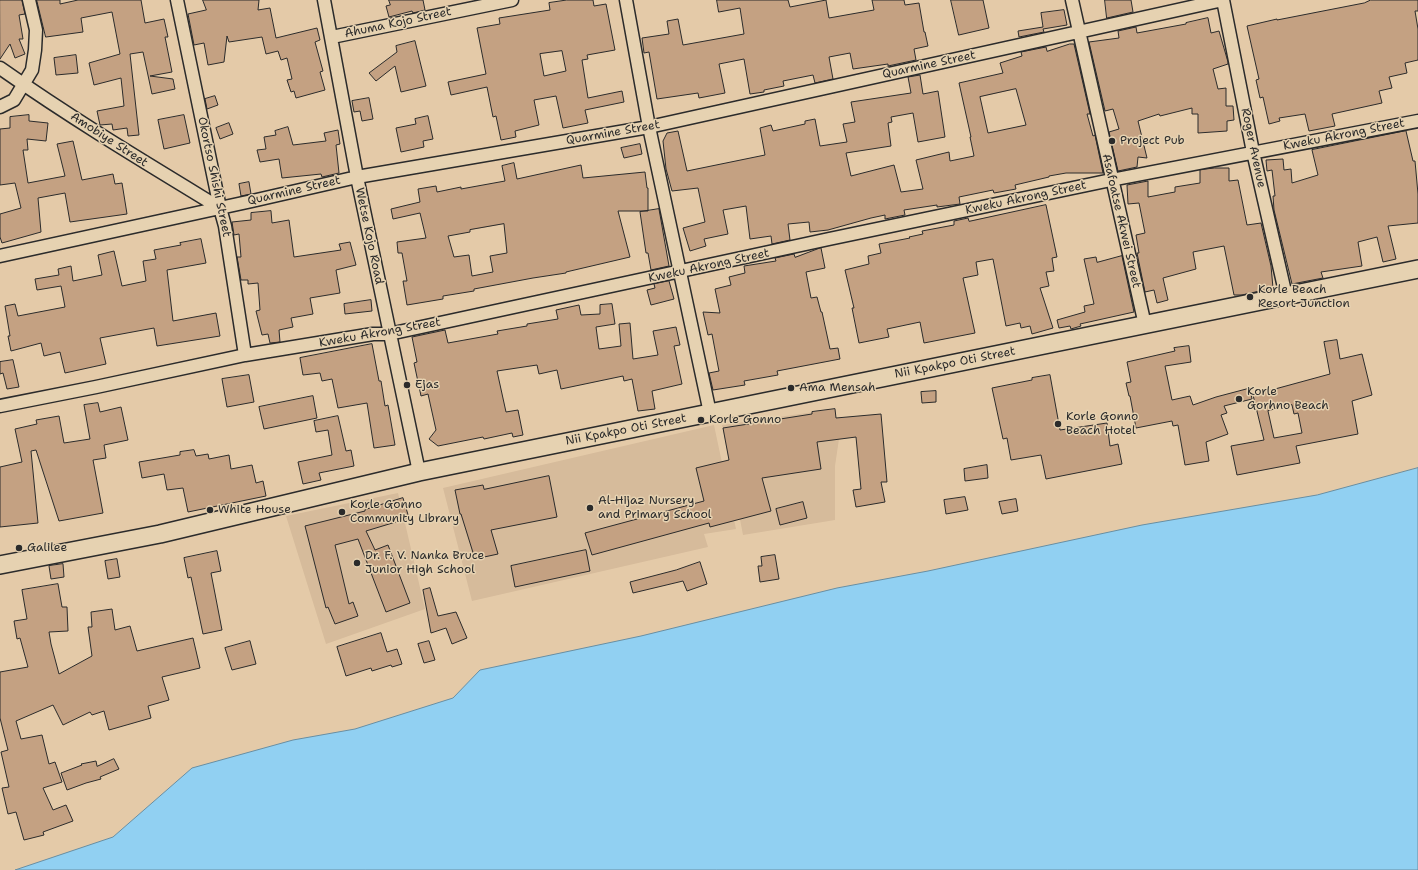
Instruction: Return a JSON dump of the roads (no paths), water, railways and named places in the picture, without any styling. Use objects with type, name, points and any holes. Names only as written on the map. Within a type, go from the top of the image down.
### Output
[{"type":"main road","name":"Nii Kpakpo Oti Street","points":[[0,565],[160,534],[419,472],[1418,269]]},
{"type":"street","points":[[0,107],[14,100],[32,70],[36,30],[29,0]]},
{"type":"street","name":"Okortso Shishi Street","points":[[177,0],[225,226],[245,355]]},
{"type":"street","name":"Wetse Kojo Road","points":[[324,0],[357,177],[419,472]]},
{"type":"street","name":"Ahuma Kojo Street","points":[[332,37],[512,0]]},
{"type":"street","points":[[626,0],[649,127],[710,413]]},
{"type":"street","name":"Asafoatse Akwei Street","points":[[1072,0],[1111,180],[1145,325]]},
{"type":"street","name":"Quarmine Street","points":[[0,256],[357,177],[649,127],[1223,0]]},
{"type":"street","name":"Roger Avenue","points":[[1223,0],[1253,152],[1286,296]]},
{"type":"street","name":"Amobiye Street","points":[[0,68],[153,168],[220,208]]},
{"type":"street","name":"Kweku Akrong Street","points":[[0,406],[96,388],[245,355],[373,334],[389,334],[837,237],[1111,180],[1418,121]]},
{"type":"water","points":[[1418,468],[1418,870],[15,870],[113,837],[192,768],[293,740],[355,729],[453,698],[480,670],[641,636],[837,588],[928,571],[1142,525],[1317,495]]},
{"type":"place","name":"Project Pub","points":[[1112,141]]},
{"type":"place","name":"Korle Beach Resort Junction","points":[[1250,297]]},
{"type":"place","name":"Ejas","points":[[407,385]]},
{"type":"place","name":"Ama Mensah","points":[[791,388]]},
{"type":"place","name":"Korle Gorhno Beach","points":[[1239,399]]},
{"type":"place","name":"Korle Gonno","points":[[701,420]]},
{"type":"place","name":"Korle Gonno Beach Hotel","points":[[1058,424]]},
{"type":"place","name":"Al-Hijaz Nursery and Primary School","points":[[590,508]]},
{"type":"place","name":"White House","points":[[210,510]]},
{"type":"place","name":"Korle Gonno Community Library","points":[[342,512]]},
{"type":"place","name":"Galilee","points":[[19,548]]},
{"type":"place","name":"Dr. F. V. Nanka Bruce Junior High School","points":[[357,563]]}]
